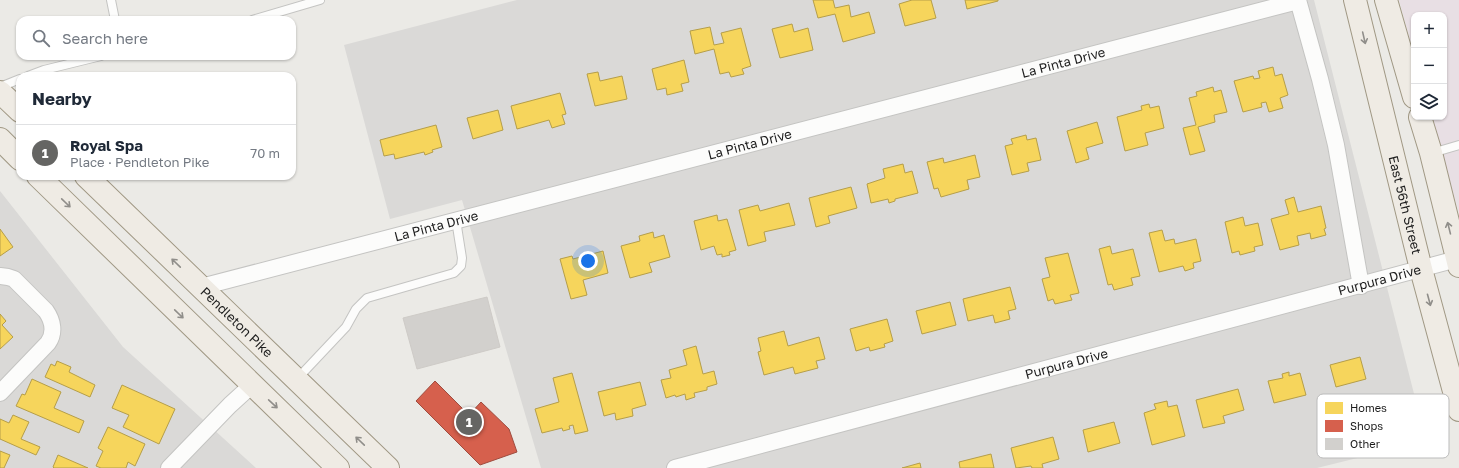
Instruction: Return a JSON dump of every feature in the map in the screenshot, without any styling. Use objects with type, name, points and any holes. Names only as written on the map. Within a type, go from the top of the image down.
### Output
[{"type":"main road","name":"East 56th Street","points":[[1355,0],[1421,269],[1459,410]]},
{"type":"main road","points":[[1386,0],[1411,87]]},
{"type":"main road","points":[[0,92],[16,107]]},
{"type":"main road","points":[[1421,120],[1431,153],[1458,261]]},
{"type":"main road","points":[[0,139],[16,154]]},
{"type":"main road","points":[[42,180],[252,385],[332,466]]},
{"type":"main road","name":"Pendleton Pike","points":[[90,180],[200,287],[297,378],[388,468]]},
{"type":"street","name":"La Pinta Drive","points":[[200,287],[1298,0]]},
{"type":"street","points":[[1298,0],[1320,79],[1336,145],[1361,286]]},
{"type":"street","name":"Purpura Drive","points":[[675,468],[1421,269],[1458,261]]},
{"type":"street","points":[[0,276],[14,279],[46,311],[50,316],[53,334],[48,343],[0,393]]},
{"type":"street","points":[[169,468],[230,405],[252,385]]},
{"type":"lane","points":[[110,0],[115,16]]},
{"type":"lane","points":[[266,16],[320,0]]},
{"type":"lane","points":[[39,72],[84,60]]},
{"type":"lane","points":[[0,87],[16,81]]},
{"type":"lane","points":[[1431,153],[1459,145]]},
{"type":"lane","points":[[297,378],[346,327],[356,309],[367,298],[454,273],[460,266],[462,258],[456,220]]},
{"type":"shaded area","points":[[517,0],[1314,0],[1414,394],[1317,394],[1317,458],[1357,458],[1317,468],[541,468],[462,200],[390,219],[344,45]]},
{"type":"shaded area","points":[[1399,0],[1459,0],[1459,213],[1433,120],[1447,120],[1447,12],[1411,12],[1411,43]]},
{"type":"shaded area","points":[[0,191],[123,347],[256,468],[0,468]]},
{"type":"building: Homes","points":[[813,0],[833,0],[835,8],[849,5],[851,17],[869,12],[875,33],[843,42],[835,14],[818,18]]},
{"type":"building: Homes","points":[[912,0],[931,0],[936,18],[905,26],[899,4]]},
{"type":"building: Homes","points":[[965,0],[998,0],[998,1],[967,9]]},
{"type":"building: Homes","points":[[792,24],[794,32],[808,28],[813,50],[780,58],[772,29]]},
{"type":"building: Homes","points":[[710,27],[714,45],[724,43],[721,33],[741,28],[751,66],[742,69],[744,74],[731,77],[729,72],[720,74],[714,49],[695,54],[690,31]]},
{"type":"building: Homes","points":[[684,60],[689,82],[681,84],[683,91],[667,95],[666,88],[657,90],[652,69]]},
{"type":"building: Homes","points":[[1273,67],[1275,76],[1282,74],[1288,95],[1280,98],[1283,108],[1269,112],[1266,102],[1261,103],[1262,107],[1243,112],[1234,81],[1253,76],[1254,79],[1260,78],[1258,71]]},
{"type":"building: Homes","points":[[598,72],[600,81],[622,76],[627,99],[595,106],[587,74]]},
{"type":"building: Homes","points":[[1213,87],[1214,92],[1221,90],[1227,112],[1214,115],[1215,122],[1198,127],[1205,151],[1190,155],[1183,128],[1196,125],[1189,98],[1197,96],[1196,92]]},
{"type":"building: Homes","points":[[560,93],[566,114],[562,115],[565,124],[552,128],[549,120],[517,129],[511,106]]},
{"type":"building: Homes","points":[[1149,104],[1150,108],[1159,106],[1164,128],[1145,133],[1148,145],[1125,151],[1117,117],[1142,110],[1141,106]]},
{"type":"building: Homes","points":[[498,110],[503,130],[473,139],[467,118]]},
{"type":"building: Homes","points":[[1097,122],[1103,143],[1086,148],[1089,159],[1076,163],[1067,131]]},
{"type":"building: Homes","points":[[436,125],[442,147],[432,150],[433,152],[425,155],[424,152],[395,159],[394,154],[384,156],[380,140]]},
{"type":"building: Homes","points":[[1026,135],[1027,140],[1036,138],[1041,160],[1027,163],[1029,171],[1012,175],[1005,146],[1013,144],[1011,139]]},
{"type":"building: Homes","points":[[975,155],[980,177],[967,180],[969,189],[941,197],[938,188],[934,189],[927,162],[943,158],[944,163]]},
{"type":"building: Homes","points":[[903,164],[905,173],[912,171],[918,193],[895,199],[895,201],[889,203],[888,199],[871,203],[867,184],[885,178],[883,169]]},
{"type":"building: Homes","points":[[851,187],[857,208],[828,216],[830,223],[816,227],[809,198]]},
{"type":"building: Homes","points":[[1294,197],[1298,212],[1321,206],[1326,235],[1311,239],[1310,233],[1297,236],[1299,245],[1280,250],[1271,219],[1289,214],[1285,200]]},
{"type":"building: Homes","points":[[789,203],[795,225],[764,232],[766,241],[748,246],[739,210],[758,205],[760,211]]},
{"type":"building: Homes","points":[[717,215],[718,221],[727,219],[736,250],[729,252],[730,255],[722,257],[722,254],[717,255],[714,246],[701,250],[694,221]]},
{"type":"building: Homes","points":[[1243,217],[1245,226],[1258,223],[1263,245],[1254,247],[1255,251],[1240,255],[1239,251],[1232,253],[1225,222]]},
{"type":"building: Homes","points":[[0,229],[13,247],[0,256]]},
{"type":"building: Homes","points":[[1162,230],[1165,241],[1174,239],[1175,244],[1196,239],[1201,261],[1193,263],[1194,268],[1185,271],[1183,266],[1159,272],[1149,233]]},
{"type":"building: Homes","points":[[653,232],[654,238],[664,235],[670,257],[649,263],[652,272],[630,278],[621,246],[640,241],[639,236]]},
{"type":"building: Homes","points":[[1110,246],[1112,254],[1133,249],[1140,276],[1131,278],[1133,285],[1114,290],[1112,284],[1108,285],[1099,249]]},
{"type":"building: Homes","points":[[603,251],[608,273],[583,280],[587,295],[571,299],[560,259],[572,256],[573,259]]},
{"type":"building: Homes","points":[[1068,253],[1079,293],[1070,295],[1072,300],[1055,304],[1053,299],[1048,301],[1042,279],[1050,277],[1045,258]]},
{"type":"building: Homes","points":[[1010,287],[1016,309],[1008,311],[1010,319],[995,323],[993,315],[968,321],[963,299]]},
{"type":"building: Homes","points":[[950,302],[956,325],[922,334],[916,311]]},
{"type":"building: Homes","points":[[0,314],[6,321],[2,325],[13,337],[0,349]]},
{"type":"building: Homes","points":[[887,319],[893,341],[884,344],[885,347],[870,351],[869,347],[856,351],[850,329]]},
{"type":"building: Homes","points":[[784,331],[788,346],[819,337],[825,359],[816,361],[818,368],[795,374],[793,367],[764,375],[758,352],[761,351],[758,338]]},
{"type":"building: Homes","points":[[696,346],[703,374],[714,371],[717,384],[707,387],[707,390],[694,393],[695,397],[686,400],[685,394],[666,398],[661,380],[671,378],[669,370],[687,365],[683,350]]},
{"type":"building: Homes","points":[[1360,357],[1366,379],[1336,387],[1330,365]]},
{"type":"building: Homes","points":[[57,361],[71,367],[69,372],[95,385],[90,397],[45,377],[51,364],[55,366]]},
{"type":"building: Homes","points":[[1289,372],[1289,376],[1300,373],[1306,395],[1274,403],[1268,381],[1283,378],[1282,374]]},
{"type":"building: Homes","points":[[572,373],[588,431],[575,434],[573,425],[569,426],[570,429],[563,431],[562,428],[542,433],[535,409],[559,402],[553,378]]},
{"type":"building: Homes","points":[[32,379],[61,392],[54,408],[84,421],[79,433],[16,406],[22,394],[25,395]]},
{"type":"building: Homes","points":[[640,382],[646,405],[632,409],[633,416],[616,420],[615,413],[604,416],[598,392]]},
{"type":"building: Homes","points":[[122,385],[175,409],[159,444],[123,427],[129,415],[112,408]]},
{"type":"building: Homes","points":[[1238,389],[1244,410],[1223,416],[1225,423],[1203,428],[1196,400]]},
{"type":"building: Homes","points":[[1167,401],[1168,407],[1177,405],[1185,436],[1152,445],[1144,413],[1156,409],[1154,404]]},
{"type":"building: Homes","points":[[13,415],[29,422],[21,439],[40,447],[36,455],[0,439],[0,419],[9,423]]},
{"type":"building: Homes","points":[[1114,422],[1120,443],[1088,452],[1083,430]]},
{"type":"building: Homes","points":[[108,427],[145,444],[135,466],[128,462],[126,468],[101,468],[96,466],[103,451],[98,448]]},
{"type":"building: Homes","points":[[1053,437],[1059,459],[1042,464],[1043,468],[1032,468],[1031,466],[1016,468],[1011,448]]},
{"type":"building: Homes","points":[[0,451],[10,455],[4,468],[0,468]]},
{"type":"building: Homes","points":[[991,454],[994,468],[960,468],[959,462]]},
{"type":"building: Homes","points":[[58,455],[88,468],[54,468],[53,467]]},
{"type":"building: Homes","points":[[920,463],[921,468],[902,468]]},
{"type":"building: Shops","points":[[435,381],[469,415],[481,402],[509,429],[517,452],[480,465],[416,401]]},
{"type":"building: Other","points":[[487,297],[500,347],[417,369],[403,318]]},
{"type":"place","name":"Royal Spa","points":[[469,422]]}]
